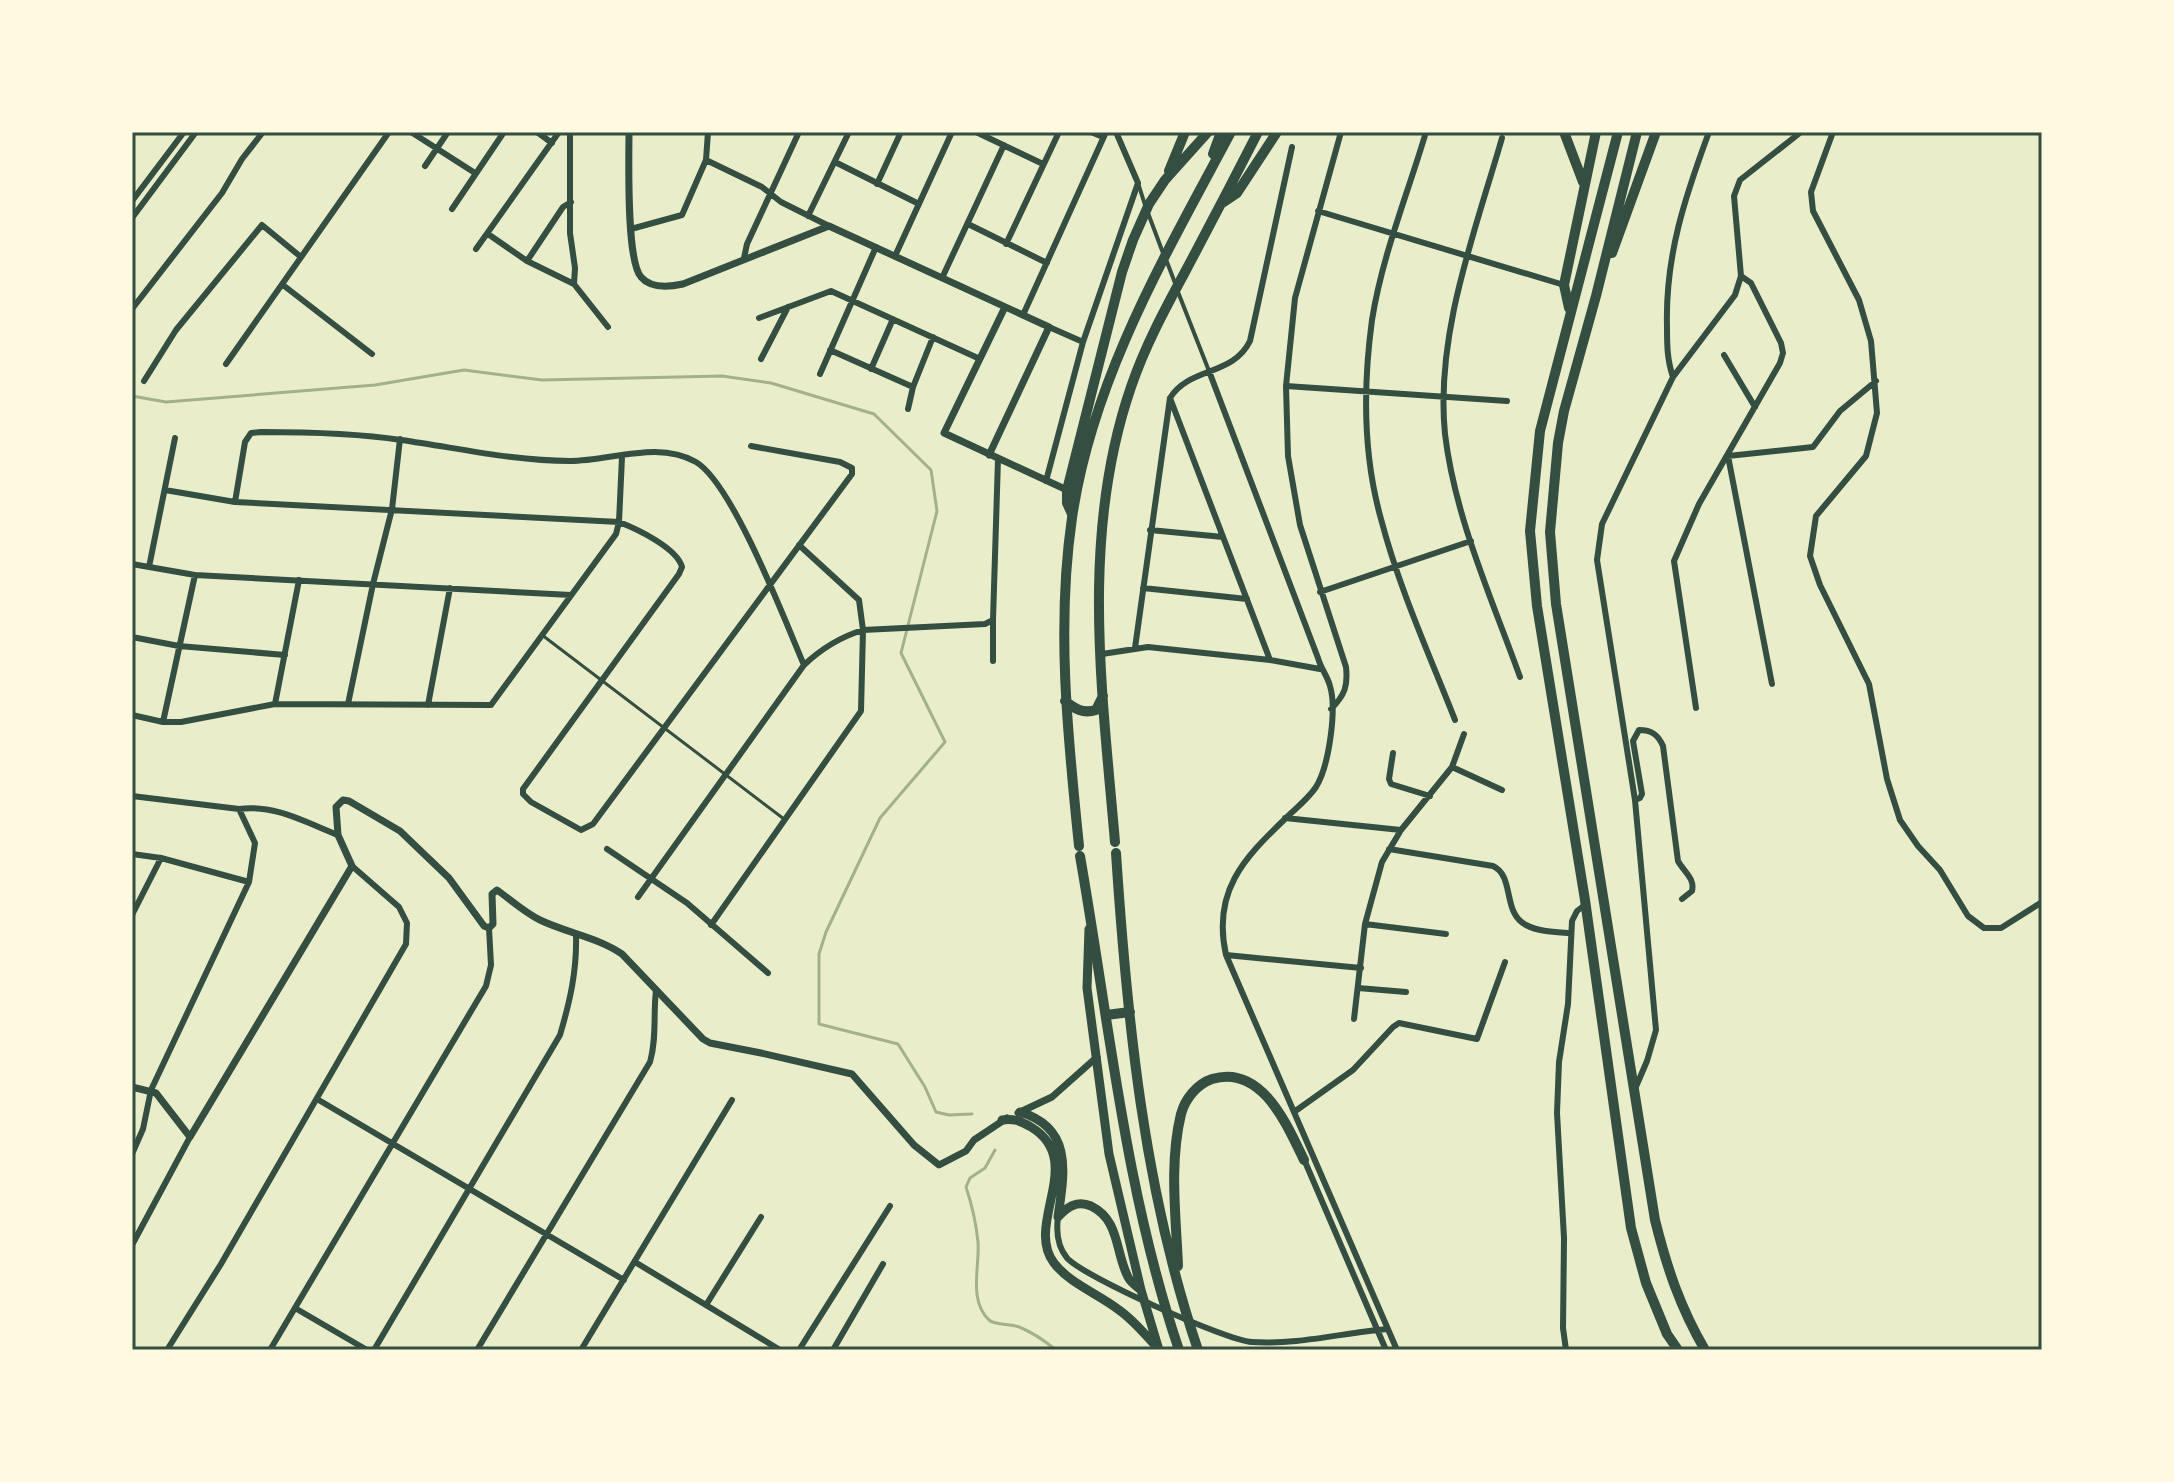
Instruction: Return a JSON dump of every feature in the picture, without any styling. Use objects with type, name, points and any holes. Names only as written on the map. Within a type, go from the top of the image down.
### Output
[{"type":"highway","points":[[1165,180],[1185,132]]},
{"type":"highway","points":[[1072,516],[1067,503],[1067,490],[1122,272],[1149,204],[1165,180],[1208,132]]},
{"type":"highway","points":[[1200,190],[1221,132]]},
{"type":"highway","points":[[1179,1350],[1160,1292],[1134,1179],[1080,851],[1065,701],[1066,593],[1072,516],[1100,403],[1138,313],[1231,132]]},
{"type":"highway","points":[[1198,1350],[1179,1292],[1152,1176],[1130,1012],[1104,694],[1098,586],[1100,535],[1116,434],[1132,385],[1151,337],[1258,132]]},
{"type":"highway","points":[[1220,205],[1237,193],[1277,132]]},
{"type":"highway","points":[[1564,132],[1584,186]]},
{"type":"highway","points":[[1570,310],[1564,285],[1596,132]]},
{"type":"highway","points":[[1618,132],[1540,431],[1530,531],[1537,606],[1586,904],[1631,1228],[1646,1283],[1667,1334],[1678,1350]]},
{"type":"highway","points":[[1637,132],[1564,411],[1550,532],[1556,604],[1655,1220],[1669,1275],[1689,1323],[1705,1350]]},
{"type":"highway","points":[[1596,296],[1656,132]]},
{"type":"highway","points":[[1065,701],[1075,709],[1089,712],[1096,710],[1104,694]]},
{"type":"highway","points":[[1106,1015],[1130,1012]]},
{"type":"highway","points":[[1179,1292],[1174,1165],[1176,1140],[1182,1111],[1196,1089],[1215,1078],[1235,1077],[1249,1081],[1273,1105],[1304,1160]]},
{"type":"main road","points":[[1090,911],[1087,988],[1114,1181],[1158,1349]]},
{"type":"main road","points":[[1020,1112],[1046,1127],[1061,1148],[1063,1181],[1058,1217]]},
{"type":"main road","points":[[1002,1120],[1012,1118],[1025,1124],[1036,1131],[1052,1151],[1055,1176],[1045,1241],[1053,1262],[1067,1276],[1120,1310],[1158,1349]]},
{"type":"main road","points":[[1058,1217],[1074,1204],[1086,1204],[1102,1212],[1112,1225],[1127,1275],[1141,1290]]},
{"type":"street","points":[[132,201],[184,132]]},
{"type":"street","points":[[132,218],[196,132]]},
{"type":"street","points":[[132,309],[222,193],[263,132]]},
{"type":"street","points":[[226,364],[389,132]]},
{"type":"street","points":[[411,132],[475,173]]},
{"type":"street","points":[[425,166],[448,132]]},
{"type":"street","points":[[452,209],[504,132]]},
{"type":"street","points":[[537,132],[552,143]]},
{"type":"street","points":[[476,249],[559,132]]},
{"type":"street","points":[[570,132],[570,233],[574,284]]},
{"type":"street","points":[[629,132],[635,268],[642,279],[653,285],[683,284],[829,226]]},
{"type":"street","points":[[631,229],[682,215],[706,160],[708,132]]},
{"type":"street","points":[[744,258],[747,244],[799,132]]},
{"type":"street","points":[[808,216],[849,132]]},
{"type":"street","points":[[877,184],[901,132]]},
{"type":"street","points":[[895,256],[952,132]]},
{"type":"street","points":[[976,132],[1043,164]]},
{"type":"street","points":[[1006,244],[1059,132]]},
{"type":"street","points":[[1023,315],[1104,134],[1091,132]]},
{"type":"street","points":[[1116,132],[1320,669]]},
{"type":"street","points":[[1331,709],[1344,697],[1348,684],[1343,655],[1300,525],[1288,456],[1286,386],[1295,298],[1341,132]]},
{"type":"street","points":[[1426,132],[1372,318],[1366,391],[1371,472],[1380,518],[1455,720]]},
{"type":"street","points":[[1673,377],[1668,354],[1666,297],[1683,200],[1709,132]]},
{"type":"street","points":[[1635,1089],[1656,1030],[1635,800],[1597,560],[1602,524],[1673,377],[1735,295],[1741,276],[1734,196],[1740,180],[1801,132]]},
{"type":"street","points":[[1833,132],[1811,192],[1813,211],[1859,300],[1871,341],[1877,413],[1866,456],[1824,504],[1813,524],[1810,546],[1814,571],[1869,684],[1891,794],[1911,838],[1940,870],[1963,910],[1979,925],[1993,930],[2001,928],[2042,902]]},
{"type":"street","points":[[1502,138],[1468,257],[1452,329],[1445,397],[1445,433],[1454,487],[1520,677]]},
{"type":"street","points":[[942,278],[1004,145]]},
{"type":"street","points":[[1135,648],[1170,398],[1181,385],[1232,363],[1243,354],[1250,341],[1292,147]]},
{"type":"street","points":[[706,160],[762,187],[808,216],[1083,342]]},
{"type":"street","points":[[835,162],[919,204]]},
{"type":"street","points":[[1046,481],[1083,342],[1138,184]]},
{"type":"street","points":[[527,261],[563,207],[571,202]]},
{"type":"street","points":[[1318,211],[1564,285]]},
{"type":"street","points":[[968,224],[1047,263]]},
{"type":"street","points":[[144,381],[176,330],[262,225],[301,257]]},
{"type":"street","points":[[488,234],[527,261],[574,284],[608,327]]},
{"type":"street","points":[[820,374],[876,247]]},
{"type":"street","points":[[1696,708],[1674,561],[1699,504],[1783,353],[1751,283],[1741,276]]},
{"type":"street","points":[[283,285],[372,354]]},
{"type":"street","points":[[759,318],[831,291],[980,359]]},
{"type":"street","points":[[761,359],[788,307]]},
{"type":"street","points":[[1005,307],[944,433],[1067,490]]},
{"type":"street","points":[[871,369],[893,319]]},
{"type":"street","points":[[989,455],[1049,327]]},
{"type":"street","points":[[908,409],[913,387],[933,337]]},
{"type":"street","points":[[830,350],[913,387]]},
{"type":"street","points":[[1724,355],[1755,407]]},
{"type":"street","points":[[1728,456],[1813,447],[1840,411],[1876,381]]},
{"type":"street","points":[[1286,386],[1507,401]]},
{"type":"street","points":[[1170,398],[1270,660]]},
{"type":"street","points":[[235,502],[245,442],[251,433],[347,434],[400,439],[497,457],[572,461],[654,451],[677,454],[697,463],[722,489],[771,585],[804,665]]},
{"type":"street","points":[[149,567],[175,438]]},
{"type":"street","points":[[348,704],[392,509],[400,439]]},
{"type":"street","points":[[165,490],[235,502],[619,522],[641,530],[675,556],[682,567],[526,784],[523,794],[531,802],[581,830],[593,824],[848,480],[852,468],[840,462],[751,446]]},
{"type":"street","points":[[1728,456],[1772,684]]},
{"type":"street","points":[[132,715],[163,722],[181,722],[275,704],[491,705],[609,546],[619,522],[622,457]]},
{"type":"street","points":[[993,661],[998,459]]},
{"type":"street","points":[[1150,530],[1223,537]]},
{"type":"street","points":[[1320,592],[1471,541]]},
{"type":"street","points":[[711,925],[861,711],[864,630],[859,600],[799,545]]},
{"type":"street","points":[[132,564],[195,575],[571,595]]},
{"type":"street","points":[[163,722],[195,575]]},
{"type":"street","points":[[275,704],[299,580]]},
{"type":"street","points":[[428,705],[450,588]]},
{"type":"street","points":[[1143,588],[1247,599]]},
{"type":"street","points":[[638,897],[804,665],[831,644],[864,630],[985,624],[993,620]]},
{"type":"street","points":[[132,637],[179,646],[285,655]]},
{"type":"street","points":[[1102,654],[1135,648],[1270,660],[1320,669],[1326,674],[1331,689],[1327,756],[1316,787],[1242,864],[1229,886],[1223,915],[1226,955],[1397,1350]]},
{"type":"street","points":[[1635,800],[1642,794],[1633,741],[1639,730],[1646,730],[1659,738],[1663,746],[1678,861],[1693,885],[1692,891],[1682,899]]},
{"type":"street","points":[[1354,1019],[1365,924],[1375,882],[1401,830],[1452,767],[1464,734]]},
{"type":"street","points":[[1393,753],[1391,784],[1430,796]]},
{"type":"street","points":[[1452,767],[1502,790]]},
{"type":"street","points":[[132,796],[239,809],[254,807],[276,810],[338,835]]},
{"type":"street","points":[[167,1350],[221,1264],[406,944],[407,923],[399,907],[352,866],[338,835],[336,807],[343,800],[349,801],[400,831],[449,878],[481,924],[489,928]]},
{"type":"street","points":[[132,1154],[143,1129],[151,1090],[249,882],[255,843],[239,809]]},
{"type":"street","points":[[1285,818],[1401,830]]},
{"type":"street","points":[[607,849],[687,903],[768,973]]},
{"type":"street","points":[[1389,849],[1500,869],[1517,920],[1537,929],[1570,933]]},
{"type":"street","points":[[132,854],[161,858],[249,882]]},
{"type":"street","points":[[132,915],[161,858]]},
{"type":"street","points":[[132,1245],[190,1137],[352,866]]},
{"type":"street","points":[[270,1350],[486,986],[491,965],[489,928],[494,922],[492,894],[497,890],[536,918],[607,944],[622,954],[710,1043],[852,1074],[914,1145],[939,1165],[966,1151],[974,1140],[1002,1120],[1052,1097],[1097,1057]]},
{"type":"street","points":[[1566,1350],[1557,1113],[1559,1062],[1568,1004],[1572,921],[1577,911],[1586,904]]},
{"type":"street","points":[[1365,924],[1446,934]]},
{"type":"street","points":[[374,1350],[560,1035],[573,992],[576,935]]},
{"type":"street","points":[[1226,955],[1361,968]]},
{"type":"street","points":[[1294,1112],[1353,1070],[1399,1023],[1477,1039],[1505,962]]},
{"type":"street","points":[[1358,988],[1406,992]]},
{"type":"street","points":[[477,1350],[650,1062],[655,1045],[656,990]]},
{"type":"street","points":[[132,1087],[151,1090],[161,1097],[190,1137]]},
{"type":"street","points":[[317,1099],[624,1280]]},
{"type":"street","points":[[581,1350],[732,1100]]},
{"type":"street","points":[[1301,1129],[1304,1160],[1386,1350]]},
{"type":"street","points":[[799,1350],[890,1206]]},
{"type":"street","points":[[706,1305],[761,1217]]},
{"type":"street","points":[[1058,1217],[1058,1240],[1068,1259],[1112,1285],[1211,1330],[1249,1342],[1280,1343],[1387,1329]]},
{"type":"street","points":[[635,1262],[780,1350]]},
{"type":"street","points":[[833,1350],[883,1264]]},
{"type":"street","points":[[295,1308],[367,1350]]},
{"type":"lane","points":[[542,635],[663,730],[785,819]]},
{"type":"waterway","points":[[132,396],[166,402],[375,385],[464,370],[542,380],[722,376],[771,383],[874,414],[931,470],[937,511],[901,653],[945,742],[880,818],[826,932],[819,954],[819,1024],[898,1044],[925,1087],[936,1112],[972,1114]]},
{"type":"waterway","points":[[995,1150],[985,1168],[970,1178],[966,1187],[978,1242],[976,1282],[979,1303],[992,1322],[1024,1329],[1056,1350]]}]
